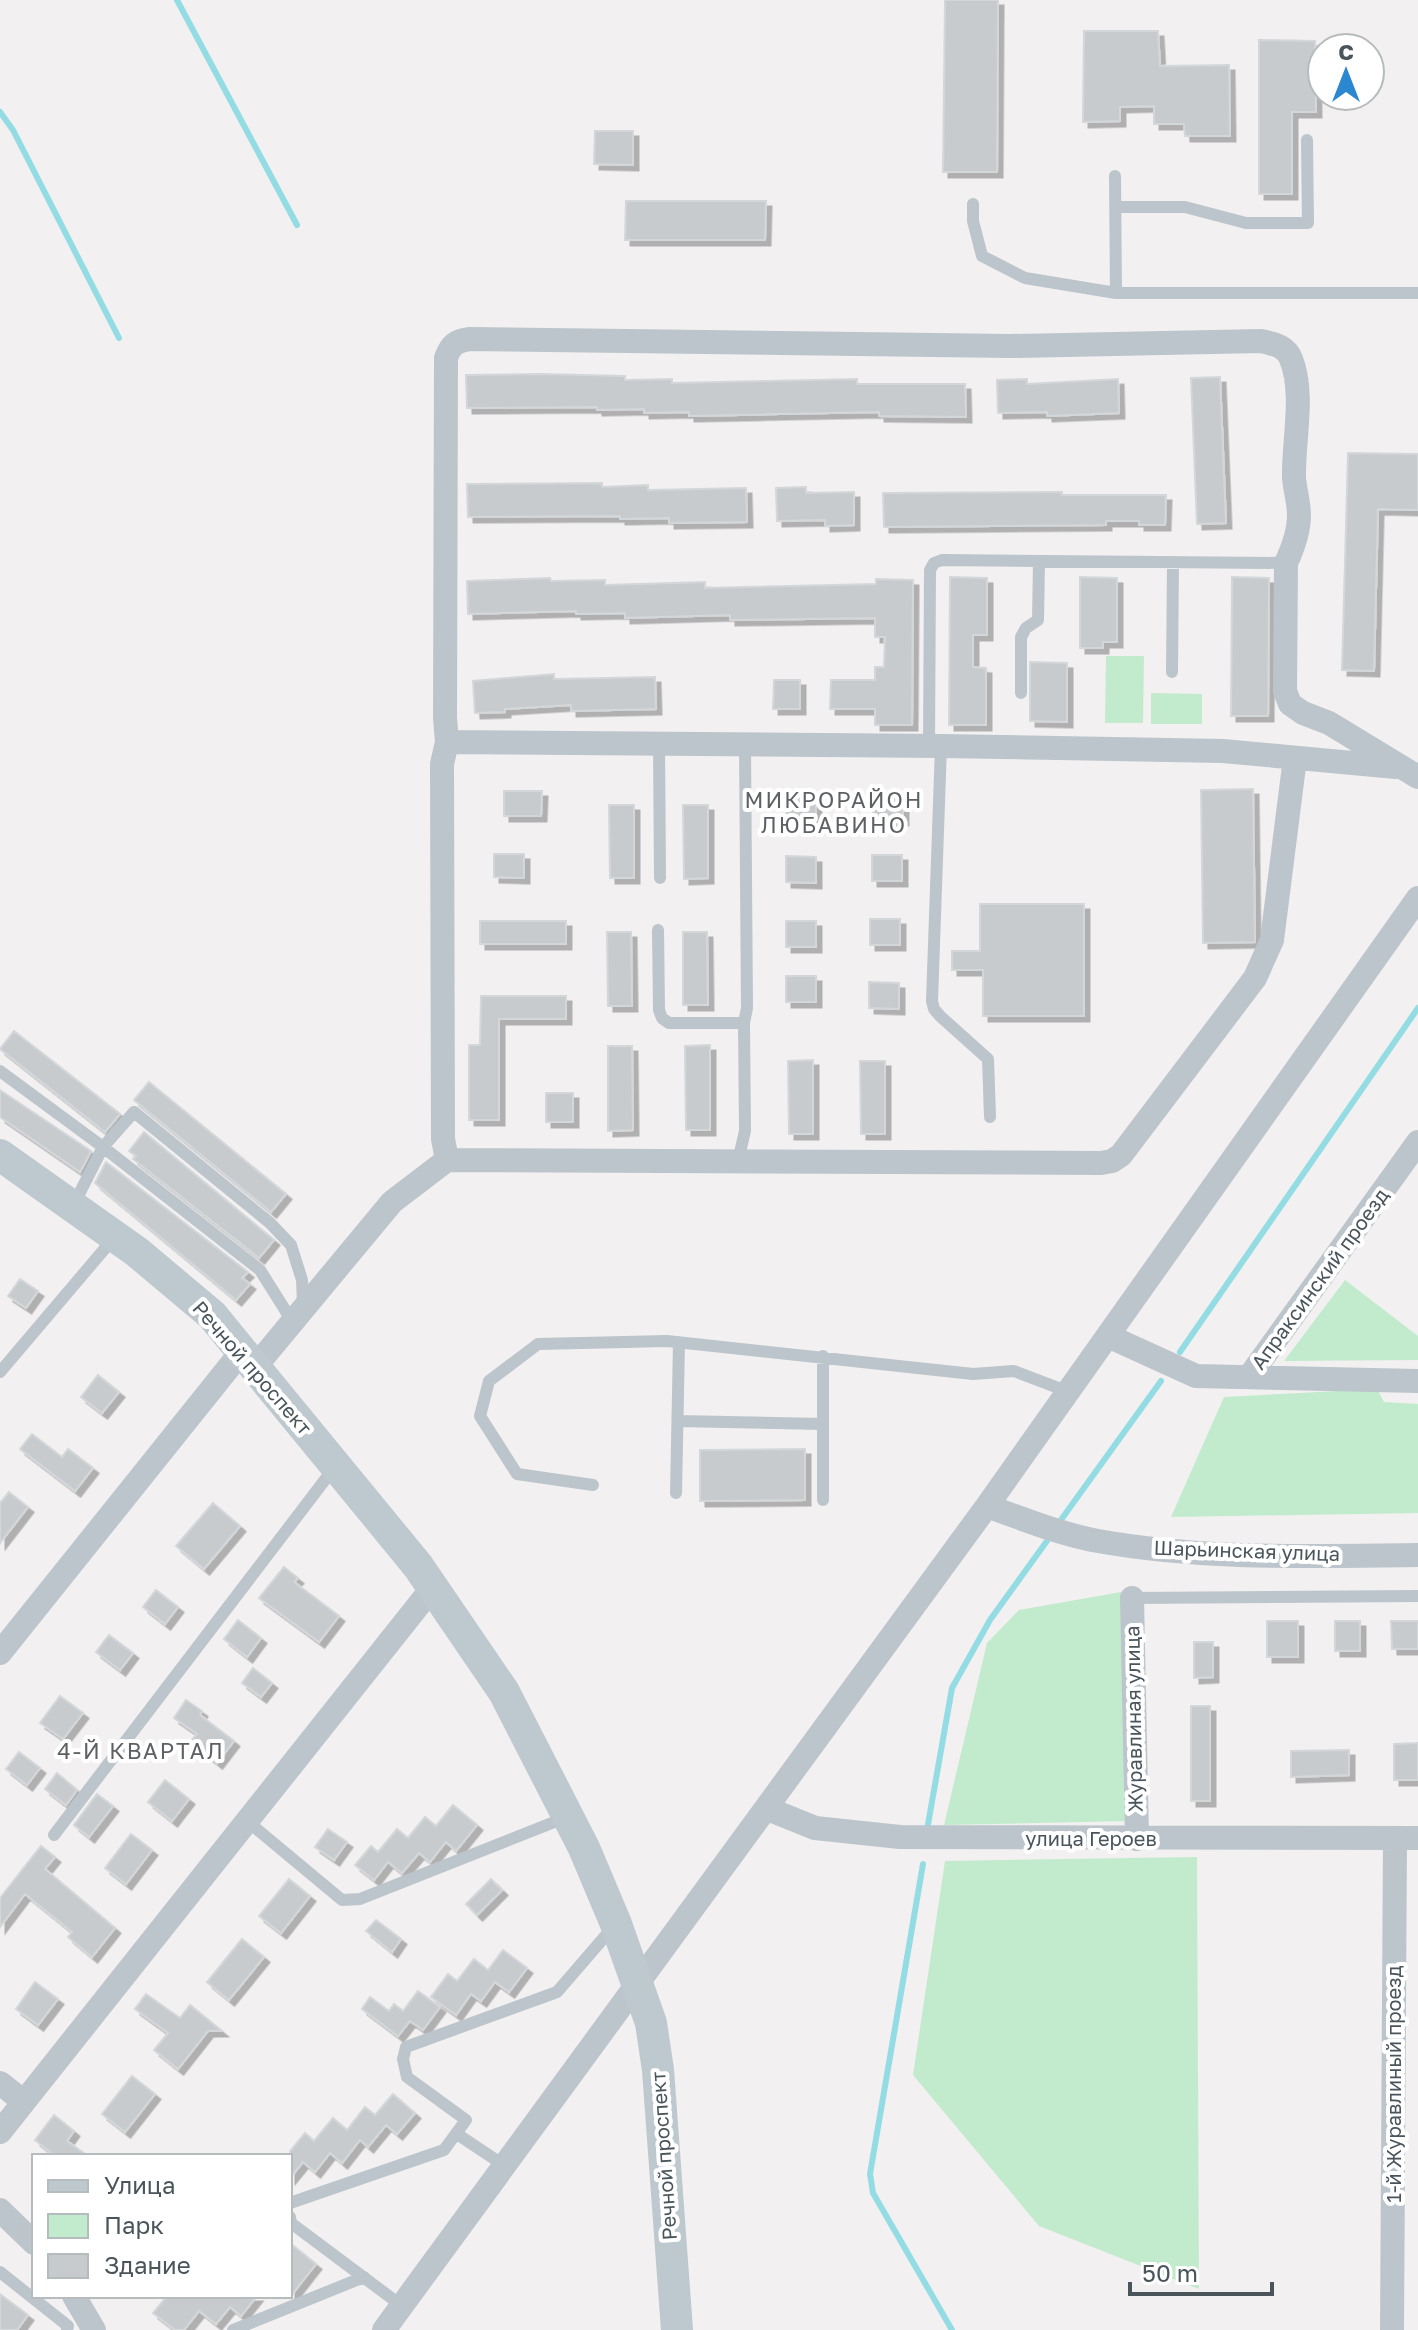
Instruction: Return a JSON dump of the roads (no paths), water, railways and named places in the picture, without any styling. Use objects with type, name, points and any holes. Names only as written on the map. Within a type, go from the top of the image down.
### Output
[{"type":"street","points":[[447,1160],[443,1139],[441,968],[442,764],[447,742],[446,358],[450,346],[458,341],[1010,346],[1261,341],[1280,345],[1291,356],[1295,376],[1297,430],[1294,478],[1299,516],[1294,545],[1286,563],[1285,691],[1290,704],[1303,713],[1329,723],[1410,772]]},
{"type":"street","points":[[447,742],[1223,751],[1410,772]]},
{"type":"street","points":[[0,1653],[248,1359],[298,1315],[392,1202],[447,1160],[1101,1163],[1121,1155],[1255,978],[1272,940],[1295,758]]},
{"type":"street","points":[[384,2330],[987,1506],[1418,898]]},
{"type":"street","name":"Апраксинский проезд","points":[[1249,1377],[1418,1142]]},
{"type":"street","name":"Речной проспект","points":[[0,1155],[115,1236],[212,1315],[433,1587],[504,1692],[568,1816],[616,1924],[651,2023],[658,2070],[677,2330]]},
{"type":"street","points":[[1108,1336],[1196,1376],[1418,1381]]},
{"type":"street","name":"Шарьинская улица","points":[[987,1506],[1097,1541],[1182,1552],[1270,1556],[1418,1555]]},
{"type":"street","points":[[0,2132],[433,1587]]},
{"type":"street","name":"Журавлиная улица","points":[[1132,1598],[1137,1839]]},
{"type":"street","name":"улица Героев","points":[[768,1809],[815,1828],[900,1837],[1407,1838]]},
{"type":"street","name":"1-й Журавлиный проезд","points":[[1392,2330],[1407,1838]]},
{"type":"street","points":[[0,2083],[24,2102]]},
{"type":"street","points":[[0,2210],[32,2241]]},
{"type":"street","points":[[75,2298],[94,2330]]},
{"type":"lane","points":[[1116,207],[1185,207],[1246,223],[1308,223],[1307,140]]},
{"type":"lane","points":[[1115,176],[1116,293]]},
{"type":"lane","points":[[973,204],[973,221],[982,256],[1025,278],[1116,293],[1418,293]]},
{"type":"lane","points":[[990,1117],[988,1059],[940,1016],[932,1001],[935,746],[930,570],[934,563],[942,560],[1286,563]]},
{"type":"lane","points":[[1021,693],[1021,637],[1026,628],[1038,620],[1039,561]]},
{"type":"lane","points":[[1172,672],[1173,562]]},
{"type":"lane","points":[[659,744],[660,878]]},
{"type":"lane","points":[[738,1161],[745,1131],[745,745]]},
{"type":"lane","points":[[658,930],[659,1010],[662,1018],[669,1023],[744,1023]]},
{"type":"lane","points":[[0,1071],[260,1270],[298,1315]]},
{"type":"lane","points":[[72,1206],[103,1147],[134,1112],[270,1223],[291,1245],[302,1280],[298,1315]]},
{"type":"lane","points":[[0,1372],[115,1236]]},
{"type":"lane","points":[[593,1485],[517,1474],[480,1416],[489,1381],[538,1344],[679,1343],[973,1374],[1014,1371],[1069,1392]]},
{"type":"lane","points":[[676,1493],[679,1343]]},
{"type":"lane","points":[[823,1356],[823,1500]]},
{"type":"lane","points":[[678,1421],[823,1424]]},
{"type":"lane","points":[[54,1835],[336,1465]]},
{"type":"lane","points":[[1132,1598],[1418,1596]]},
{"type":"lane","points":[[247,1821],[342,1900],[360,1899],[568,1816]]},
{"type":"lane","points":[[292,2202],[444,2150],[466,2120],[407,2077],[403,2059],[406,2047],[557,1992],[616,1924]]},
{"type":"lane","points":[[457,2134],[505,2166]]},
{"type":"lane","points":[[292,2224],[402,2306]]},
{"type":"lane","points":[[0,2272],[32,2297]]},
{"type":"lane","points":[[233,2330],[364,2277]]},
{"type":"lane","points":[[33,2298],[68,2326],[67,2330]]},
{"type":"waterway","points":[[177,0],[297,225]]},
{"type":"waterway","points":[[0,112],[13,130],[119,338]]},
{"type":"waterway","points":[[1180,1352],[1418,1008]]},
{"type":"waterway","points":[[1058,1524],[1161,1381]]},
{"type":"waterway","points":[[927,1830],[952,1688],[990,1620],[1052,1534]]},
{"type":"waterway","points":[[923,1864],[870,2174],[873,2193],[952,2330]]},
{"type":"district","name":"МИКРОРАЙОН ЛЮБАВИНО","points":[[834,812]]},
{"type":"district","name":"4-Й КВАРТАЛ","points":[[141,1751]]}]
